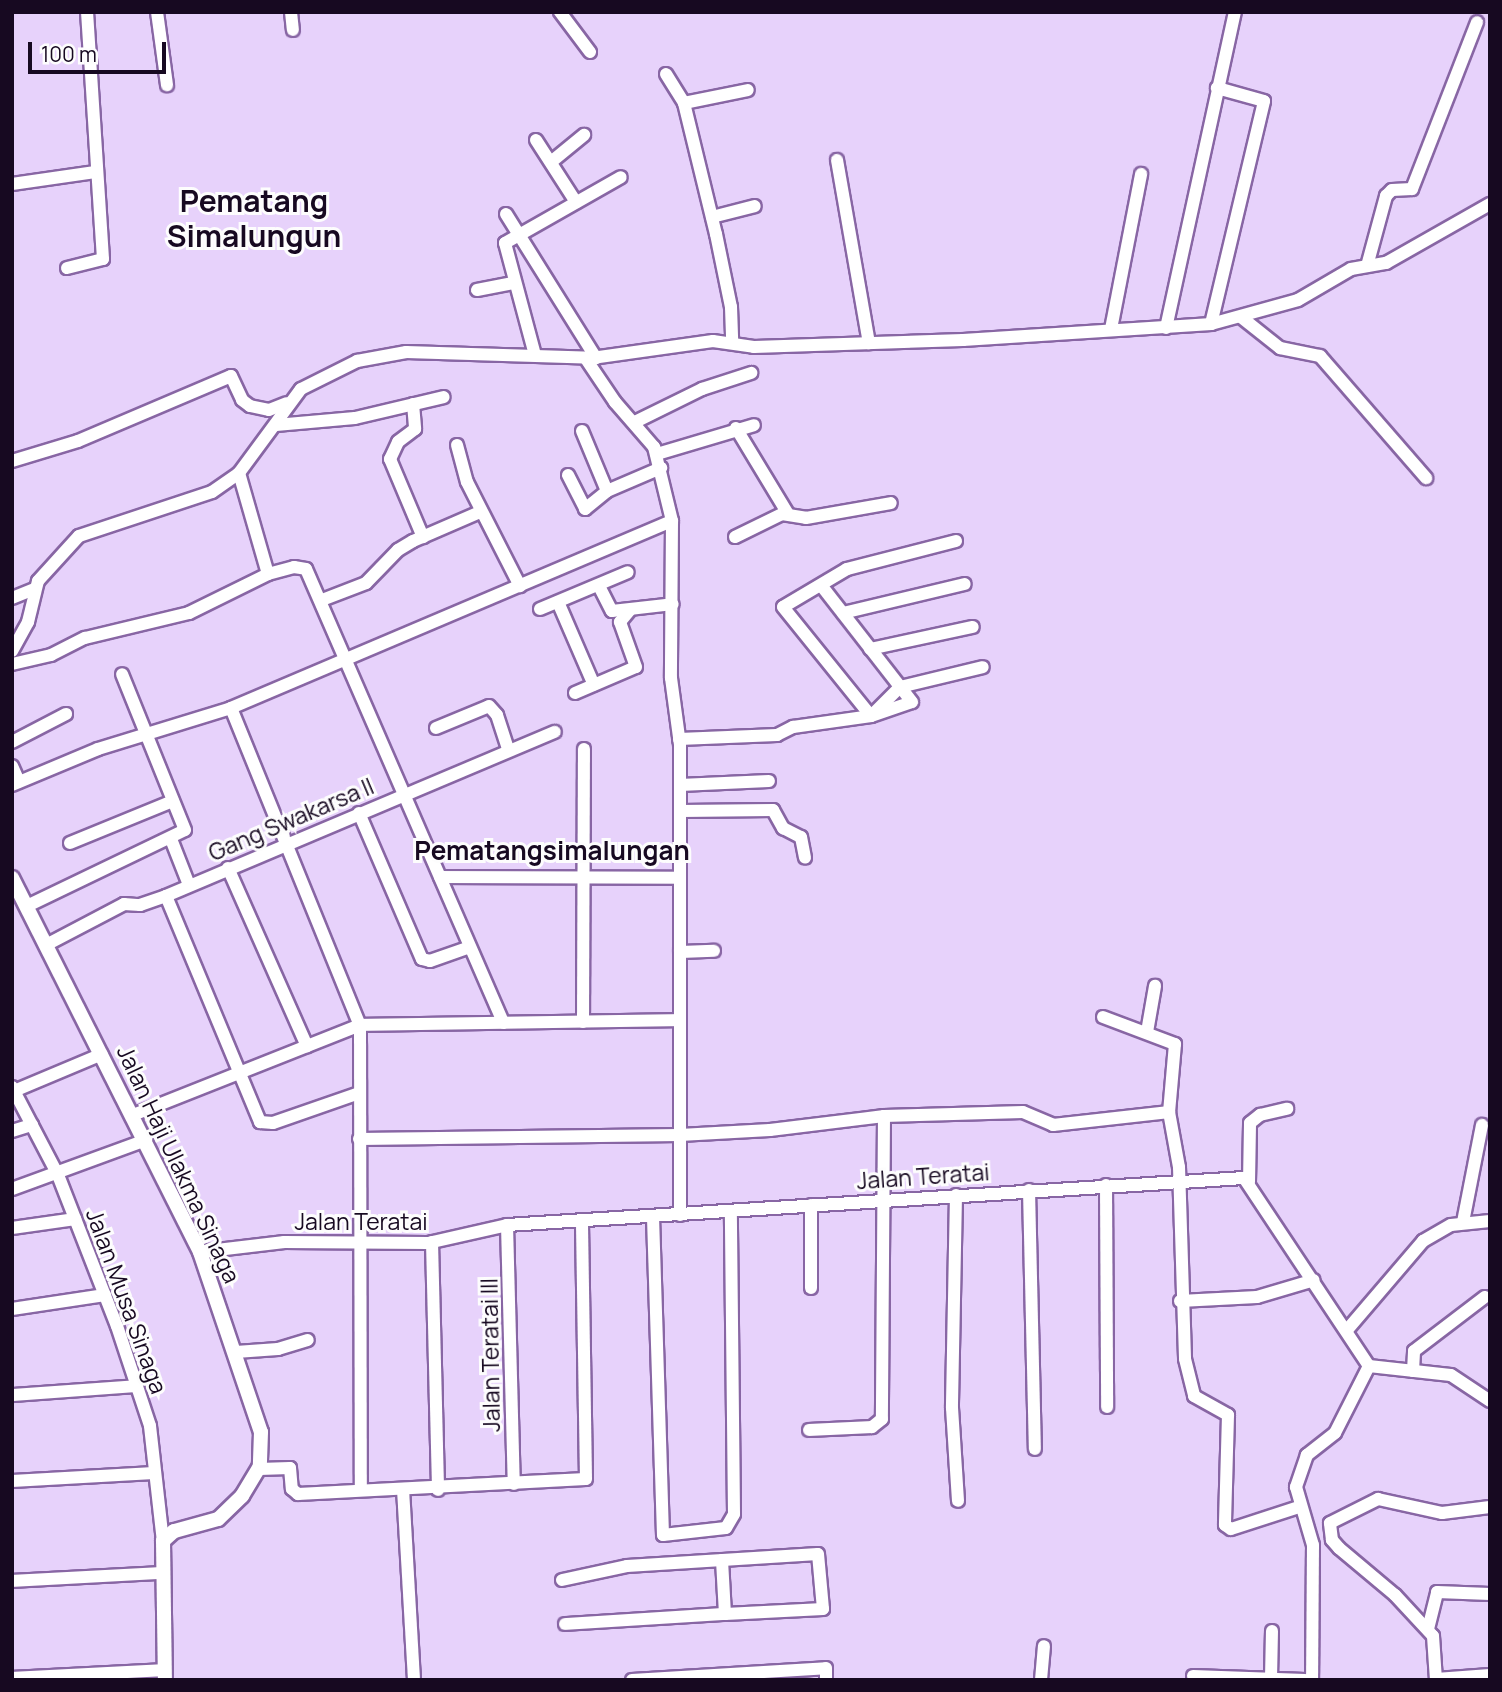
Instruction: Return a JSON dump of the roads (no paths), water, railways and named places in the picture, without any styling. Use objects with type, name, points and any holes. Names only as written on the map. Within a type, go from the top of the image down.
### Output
[{"type":"main road","name":"Jalan Haji Ulakma Sinaga","points":[[12,878],[200,1252],[261,1432],[259,1469]]},
{"type":"main road","points":[[165,1675],[163,1541],[174,1531],[218,1519],[242,1496],[259,1469]]},
{"type":"street","points":[[67,268],[102,262],[87,12]]},
{"type":"street","points":[[158,12],[167,85]]},
{"type":"street","points":[[291,12],[293,30]]},
{"type":"street","points":[[560,12],[590,52]]},
{"type":"street","points":[[1166,328],[1235,12]]},
{"type":"street","points":[[1367,266],[1386,196],[1392,190],[1412,189],[1477,22]]},
{"type":"street","points":[[667,74],[684,103],[712,217],[728,289],[732,343]]},
{"type":"street","points":[[1211,324],[1264,101],[1217,88]]},
{"type":"street","points":[[684,103],[748,90]]},
{"type":"street","points":[[551,162],[584,135]]},
{"type":"street","points":[[536,140],[576,202]]},
{"type":"street","points":[[837,160],[869,343]]},
{"type":"street","points":[[12,184],[95,172]]},
{"type":"street","points":[[1111,329],[1141,174]]},
{"type":"street","points":[[534,355],[505,243],[621,177]]},
{"type":"street","points":[[12,461],[78,441],[232,376],[242,400],[250,406],[269,411],[290,401],[339,367],[381,355],[534,355],[591,358],[684,343],[732,343],[754,347],[869,343],[1211,324],[1298,300],[1345,272],[1386,263],[1490,204]]},
{"type":"street","points":[[712,217],[755,206]]},
{"type":"street","points":[[506,214],[615,402],[635,422],[657,454],[673,521],[671,678],[679,740],[681,811],[680,1215]]},
{"type":"street","points":[[477,290],[514,284]]},
{"type":"street","points":[[1241,317],[1280,348],[1320,356],[1426,478]]},
{"type":"street","points":[[635,422],[702,389],[751,373]]},
{"type":"street","points":[[276,425],[355,418],[444,397]]},
{"type":"street","points":[[12,651],[28,622],[34,589],[43,573],[79,536],[196,500],[239,473],[276,425],[290,401]]},
{"type":"street","points":[[413,404],[415,429],[398,442],[390,459],[423,537]]},
{"type":"street","points":[[657,454],[736,428],[754,425]]},
{"type":"street","points":[[736,428],[788,514]]},
{"type":"street","points":[[582,431],[607,491]]},
{"type":"street","points":[[457,445],[480,512],[506,552],[520,586]]},
{"type":"street","points":[[568,475],[585,509],[607,491],[662,468]]},
{"type":"street","points":[[239,473],[268,574]]},
{"type":"street","points":[[735,537],[775,516],[788,514],[806,518],[891,503]]},
{"type":"street","points":[[322,600],[366,583],[398,550],[480,512]]},
{"type":"street","points":[[12,766],[16,784],[147,733],[231,708],[673,521]]},
{"type":"street","points":[[871,716],[783,607],[847,569],[956,541]]},
{"type":"street","points":[[12,664],[51,655],[85,638],[189,613],[268,574],[302,566],[322,600],[348,659],[503,1023]]},
{"type":"street","points":[[540,609],[628,572]]},
{"type":"street","points":[[843,613],[965,584]]},
{"type":"street","points":[[679,740],[778,735],[793,727],[871,716],[912,702],[821,585]]},
{"type":"street","points":[[599,586],[612,611],[673,604]]},
{"type":"street","points":[[12,598],[34,589]]},
{"type":"street","points":[[558,603],[594,685]]},
{"type":"street","points":[[575,694],[636,667],[620,622],[630,610]]},
{"type":"street","points":[[870,649],[973,626]]},
{"type":"street","points":[[871,716],[900,687],[983,667]]},
{"type":"street","points":[[27,906],[185,830],[122,674]]},
{"type":"street","points":[[436,728],[489,706],[497,715],[508,749]]},
{"type":"street","points":[[231,708],[289,843],[360,1025],[361,1488]]},
{"type":"street","points":[[12,742],[66,714]]},
{"type":"street","name":"Gang Swakarsa II","points":[[46,944],[124,904],[140,905],[166,896],[508,749],[555,732]]},
{"type":"street","points":[[583,1021],[584,749]]},
{"type":"street","points":[[680,785],[769,780]]},
{"type":"street","points":[[70,843],[173,801]]},
{"type":"street","points":[[681,811],[773,810],[783,828],[801,837],[805,858]]},
{"type":"street","points":[[359,813],[422,959],[430,961],[470,947]]},
{"type":"street","points":[[171,839],[189,885]]},
{"type":"street","points":[[228,868],[307,1046]]},
{"type":"street","points":[[440,877],[680,878]]},
{"type":"street","points":[[166,896],[262,1124],[359,1093]]},
{"type":"street","points":[[680,952],[715,951]]},
{"type":"street","points":[[1147,1032],[1155,986]]},
{"type":"street","points":[[1104,1017],[1175,1044],[1169,1112],[1179,1179],[1180,1301],[1188,1384],[1200,1403],[1222,1409],[1229,1420],[1226,1528],[1299,1507]]},
{"type":"street","points":[[133,1115],[360,1025],[680,1020]]},
{"type":"street","points":[[13,1089],[102,1054]]},
{"type":"street","name":"Jalan Musa Sinaga","points":[[13,1089],[58,1175],[137,1386],[150,1426],[163,1541]]},
{"type":"street","points":[[1287,1109],[1259,1115],[1250,1123],[1249,1182],[1369,1366]]},
{"type":"street","points":[[359,1139],[680,1135],[770,1130],[884,1116],[1023,1112],[1053,1125],[1169,1112]]},
{"type":"street","points":[[808,1430],[872,1427],[882,1419],[884,1116]]},
{"type":"street","points":[[12,1131],[32,1125]]},
{"type":"street","points":[[1463,1222],[1482,1125]]},
{"type":"street","points":[[12,1189],[58,1175],[146,1140]]},
{"type":"street","name":"Jalan Teratai","points":[[200,1252],[267,1243],[432,1242],[507,1225],[582,1222],[1233,1175],[1249,1182]]},
{"type":"street","points":[[1106,1185],[1107,1407]]},
{"type":"street","points":[[1029,1190],[1034,1450]]},
{"type":"street","points":[[956,1195],[952,1408],[958,1501]]},
{"type":"street","points":[[811,1205],[811,1288]]},
{"type":"street","points":[[653,1217],[663,1535],[726,1528],[734,1514],[732,1211]]},
{"type":"street","points":[[12,1228],[75,1219]]},
{"type":"street","points":[[1347,1330],[1377,1300],[1411,1252],[1423,1241],[1463,1222],[1490,1221]]},
{"type":"street","points":[[259,1469],[290,1468],[294,1493],[361,1488],[438,1490],[586,1479],[582,1222]]},
{"type":"street","name":"Jalan Teratai III","points":[[507,1225],[514,1484]]},
{"type":"street","points":[[432,1242],[438,1490]]},
{"type":"street","points":[[1180,1301],[1257,1297],[1314,1280]]},
{"type":"street","points":[[12,1309],[105,1295]]},
{"type":"street","points":[[1413,1371],[1414,1351],[1485,1297]]},
{"type":"street","points":[[236,1352],[278,1349],[308,1340]]},
{"type":"street","points":[[1369,1366],[1451,1375],[1490,1401]]},
{"type":"street","points":[[1312,1680],[1313,1545],[1299,1507],[1299,1471],[1307,1455],[1335,1433],[1369,1366]]},
{"type":"street","points":[[12,1395],[137,1386]]},
{"type":"street","points":[[12,1481],[154,1473]]},
{"type":"street","points":[[403,1489],[414,1680]]},
{"type":"street","points":[[1490,1507],[1442,1513],[1378,1499],[1331,1523],[1332,1540],[1339,1548],[1428,1629],[1436,1642],[1436,1679],[1490,1675]]},
{"type":"street","points":[[562,1580],[621,1571],[627,1566],[818,1554],[823,1609],[565,1624]]},
{"type":"street","points":[[722,1560],[725,1614]]},
{"type":"street","points":[[12,1581],[162,1573]]},
{"type":"street","points":[[1428,1629],[1437,1592],[1490,1594]]},
{"type":"street","points":[[1272,1631],[1272,1678]]},
{"type":"street","points":[[1041,1680],[1044,1646]]},
{"type":"street","points":[[632,1680],[728,1677],[826,1668],[826,1680]]},
{"type":"street","points":[[12,1678],[165,1675]]},
{"type":"street","points":[[1193,1676],[1305,1680]]},
{"type":"district","name":"Pematang Simalungun","points":[[254,218]]},
{"type":"district","name":"Pematangsimalungan","points":[[552,851]]}]
